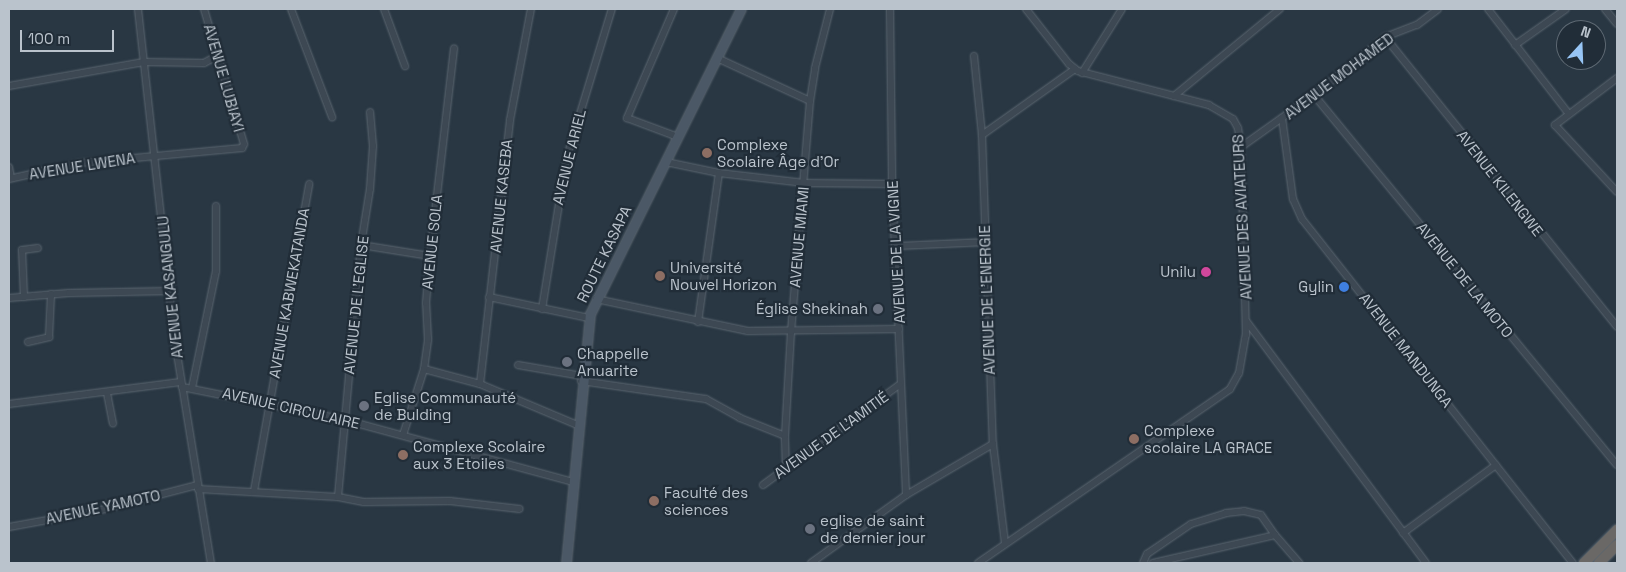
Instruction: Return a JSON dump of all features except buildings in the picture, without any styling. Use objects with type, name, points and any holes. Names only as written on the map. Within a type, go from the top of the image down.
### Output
[{"type":"highway","points":[[1584,563],[1617,530]]},
{"type":"highway","points":[[1599,563],[1617,545]]},
{"type":"main road","name":"ROUTE KASAPA","points":[[566,563],[577,425],[589,318],[596,299],[741,9]]},
{"type":"street","name":"AVENUE KASANGULU","points":[[138,9],[181,385],[211,563]]},
{"type":"street","name":"AVENUE LUBIAYI","points":[[204,9],[220,55],[243,147]]},
{"type":"street","points":[[291,9],[332,117]]},
{"type":"street","points":[[384,9],[405,66]]},
{"type":"street","name":"AVENUE KASEBA","points":[[480,384],[511,112],[531,9]]},
{"type":"street","name":"AVENUE ARIEL","points":[[542,309],[566,160],[612,9]]},
{"type":"street","points":[[674,9],[627,118],[678,138]]},
{"type":"street","name":"AVENUE MIAMI","points":[[786,468],[785,436],[791,332],[810,102],[815,68],[830,9]]},
{"type":"street","name":"AVENUE DE LA VIGNE","points":[[890,9],[892,184],[899,329],[899,385],[906,495]]},
{"type":"street","points":[[1026,9],[1078,71]]},
{"type":"street","points":[[982,135],[1078,71],[1122,9]]},
{"type":"street","points":[[1174,96],[1280,9]]},
{"type":"street","name":"AVENUE MOHAMED","points":[[1241,147],[1314,95],[1385,37],[1417,25],[1438,9]]},
{"type":"street","points":[[1488,9],[1568,114]]},
{"type":"street","points":[[1515,45],[1566,9]]},
{"type":"street","points":[[1604,9],[1617,24]]},
{"type":"street","name":"AVENUE KILENGWE","points":[[1385,37],[1617,327]]},
{"type":"street","name":"AVENUE SOLA","points":[[403,435],[424,369],[428,339],[426,303],[430,256],[454,48]]},
{"type":"street","points":[[9,86],[144,62],[204,63],[220,55]]},
{"type":"street","name":"AVENUE DE L'ENERGIE","points":[[974,56],[982,135],[993,444],[1005,543]]},
{"type":"street","points":[[717,58],[810,102]]},
{"type":"street","name":"AVENUE DES AVIATEURS","points":[[978,563],[1230,390],[1239,372],[1247,322],[1241,147],[1238,128],[1228,115],[1209,105],[1078,71]]},
{"type":"street","points":[[1617,78],[1556,123],[1556,129],[1617,192]]},
{"type":"street","name":"AVENUE DE LA MOTO","points":[[1314,95],[1617,465]]},
{"type":"street","name":"AVENUE DE L'EGLISE","points":[[338,497],[361,245],[373,154],[370,112]]},
{"type":"street","name":"AVENUE MANDUNGA","points":[[1282,118],[1293,199],[1302,220],[1573,563]]},
{"type":"street","name":"AVENUE LWENA","points":[[10,178],[80,163],[156,154],[243,147]]},
{"type":"street","points":[[666,162],[719,173],[804,183],[892,184]]},
{"type":"street","points":[[9,166],[10,178]]},
{"type":"street","points":[[698,322],[719,173]]},
{"type":"street","name":"AVENUE KABWEKATANDA","points":[[254,491],[309,184]]},
{"type":"street","points":[[192,388],[216,271],[216,206]]},
{"type":"street","points":[[895,246],[985,242]]},
{"type":"street","points":[[361,245],[430,256]]},
{"type":"street","points":[[24,297],[22,250],[38,248]]},
{"type":"street","points":[[9,298],[51,294],[171,291]]},
{"type":"street","points":[[28,342],[49,337],[51,294]]},
{"type":"street","points":[[489,297],[589,318]]},
{"type":"street","points":[[596,299],[748,331],[791,332],[899,329]]},
{"type":"street","name":"AVENUE DES AVIATEURS","points":[[1247,322],[1424,563]]},
{"type":"street","name":"AVENUE DE L'AMITIÉ","points":[[518,364],[582,378],[706,399],[740,418],[785,436]]},
{"type":"street","points":[[424,369],[480,384],[577,425]]},
{"type":"street","name":"AVENUE CIRCULAIRE","points":[[9,404],[181,385],[271,402],[345,420],[573,482]]},
{"type":"street","name":"AVENUE DE L'AMITIÉ","points":[[763,485],[899,385]]},
{"type":"street","points":[[107,393],[113,423]]},
{"type":"street","points":[[812,563],[906,495],[993,444]]},
{"type":"street","points":[[1403,533],[1496,465]]},
{"type":"street","name":"AVENUE YAMOTO","points":[[9,527],[97,511],[197,487],[338,497],[364,502],[450,501],[520,509]]},
{"type":"street","points":[[1143,563],[1147,554],[1191,524],[1226,513],[1244,511],[1262,515],[1275,535],[1299,563]]},
{"type":"street","points":[[1152,563],[1275,535]]},
{"type":"place","name":"Complexe Scolaire Âge d'Or","points":[[707,153]]},
{"type":"place","name":"Unilu","points":[[1206,272]]},
{"type":"place","name":"Université Nouvel Horizon","points":[[660,276]]},
{"type":"place","name":"Gylin","points":[[1344,287]]},
{"type":"place","name":"Église Shekinah","points":[[878,309]]},
{"type":"place","name":"Chappelle Anuarite","points":[[567,362]]},
{"type":"place","name":"Eglise Communauté de Bulding","points":[[364,406]]},
{"type":"place","name":"Complexe scolaire LA GRACE","points":[[1134,439]]},
{"type":"place","name":"Complexe Scolaire aux 3 Etoiles","points":[[403,455]]},
{"type":"place","name":"Faculté des sciences","points":[[654,501]]},
{"type":"place","name":"eglise de saint de dernier jour","points":[[810,529]]}]
